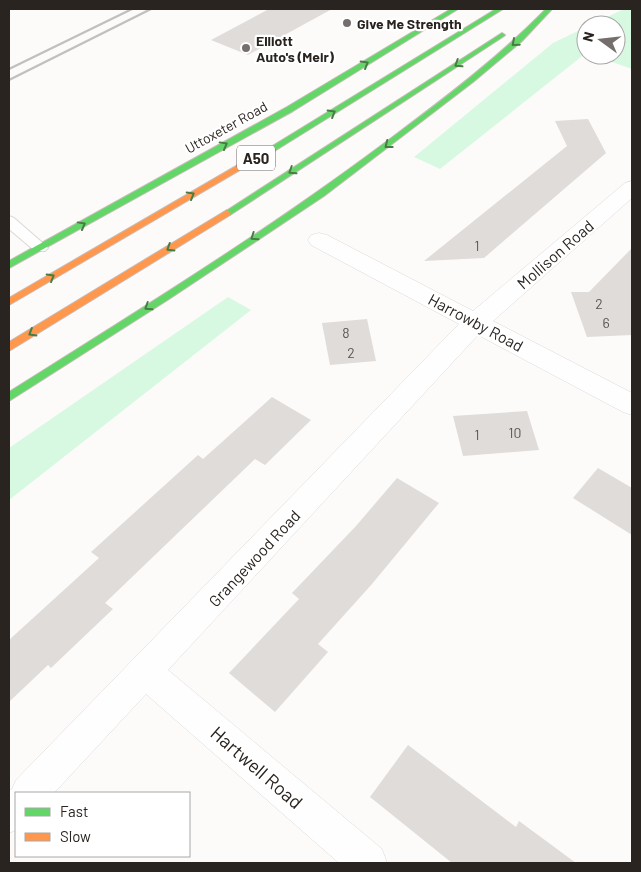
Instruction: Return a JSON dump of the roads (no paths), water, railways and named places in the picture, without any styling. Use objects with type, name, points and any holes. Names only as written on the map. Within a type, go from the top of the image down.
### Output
[{"type":"highway","name":"Uttoxeter Road","points":[[9,265],[277,116],[454,9]]},
{"type":"highway","name":"A50","points":[[9,302],[329,115],[500,9]]},
{"type":"highway","name":"A50","points":[[9,347],[256,195],[543,9]]},
{"type":"highway","points":[[9,397],[219,262],[386,147],[468,84],[529,31],[549,9]]},
{"type":"street","name":"Mollison Road","points":[[477,321],[632,187]]},
{"type":"street","name":"Harrowby Road","points":[[319,240],[477,321],[632,404]]},
{"type":"street","name":"Grangewood Road","points":[[30,792],[146,672],[477,321]]},
{"type":"street","name":"Hartwell Road","points":[[146,672],[368,863]]},
{"type":"lane","points":[[9,221],[40,248]]},
{"type":"railway","points":[[9,69],[132,9]]},
{"type":"railway","points":[[9,80],[151,9]]},
{"type":"place","name":"Give Me Strength","points":[[347,23]]},
{"type":"place","name":"Elliott Auto's (Meir)","points":[[246,48]]}]
